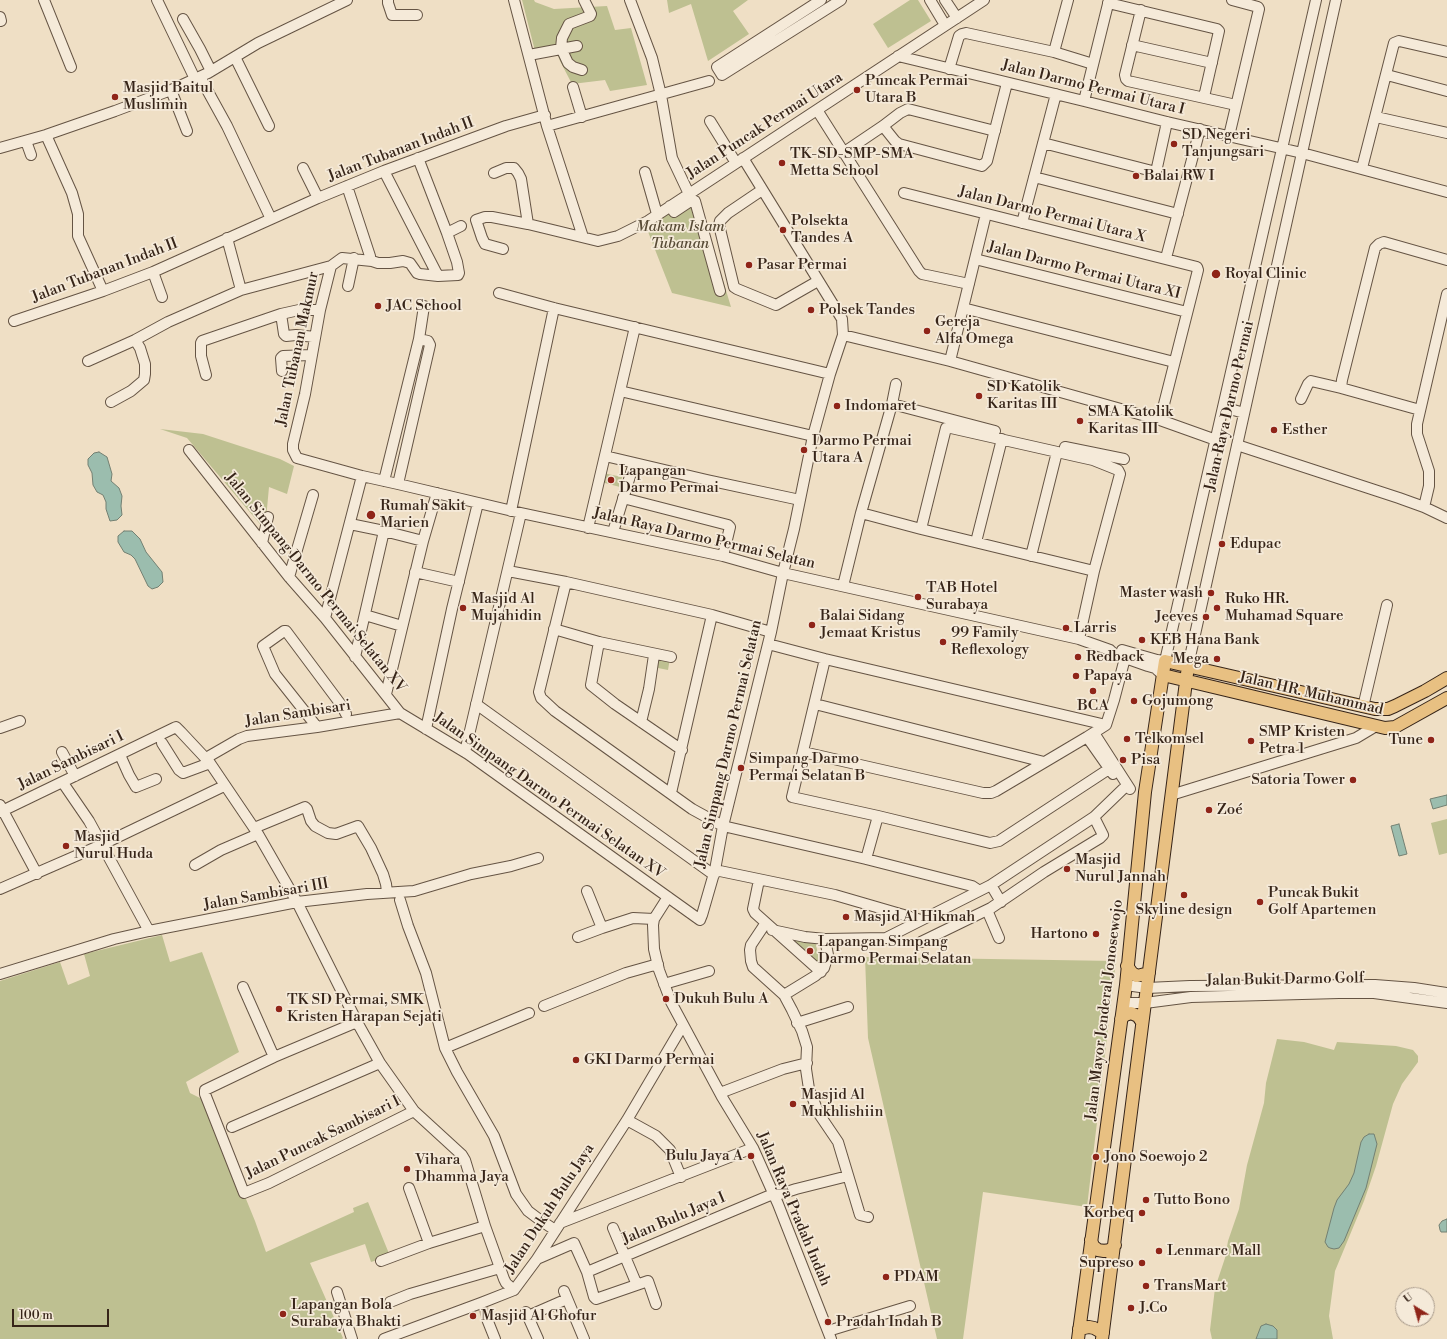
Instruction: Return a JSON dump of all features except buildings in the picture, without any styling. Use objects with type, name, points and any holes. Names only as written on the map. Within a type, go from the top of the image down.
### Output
[{"type":"main road","name":"Jalan HR. Muhammad","points":[[1165,661],[1375,709],[1388,709],[1425,691],[1447,678]]},
{"type":"main road","name":"Jalan Mayor Jenderal Jonosewojo","points":[[1079,1334],[1126,985],[1145,792],[1165,661]]},
{"type":"main road","points":[[1103,1336],[1185,680],[1188,666]]},
{"type":"main road","name":"Jalan HR. Muhammad","points":[[1163,675],[1385,728],[1395,727],[1447,698]]},
{"type":"main road","points":[[1127,966],[1132,973],[1137,976],[1149,973]]},
{"type":"main road","points":[[1121,1019],[1125,1015],[1131,1013],[1138,1016],[1142,1022]]},
{"type":"main road","points":[[1091,1240],[1093,1246],[1098,1250],[1110,1250],[1115,1245]]},
{"type":"main road","points":[[1079,1334],[1089,1327],[1099,1330],[1103,1336]]},
{"type":"street","points":[[44,0],[71,67]]},
{"type":"street","points":[[157,0],[198,78],[227,126],[271,219]]},
{"type":"street","points":[[0,148],[26,141],[115,111],[170,90],[198,78],[258,43],[347,0]]},
{"type":"street","points":[[388,0],[392,15],[417,15]]},
{"type":"street","points":[[514,0],[544,116],[582,237]]},
{"type":"street","points":[[582,70],[573,67],[568,63],[561,48],[562,38],[569,24],[591,14],[584,0]]},
{"type":"street","points":[[630,0],[652,58],[661,94],[672,158],[689,194]]},
{"type":"street","points":[[821,0],[776,35],[722,75],[717,67],[776,35],[841,0]]},
{"type":"street","points":[[930,0],[945,25]]},
{"type":"street","points":[[945,0],[957,18]]},
{"type":"street","name":"Jalan Puncak Permai Utara","points":[[582,237],[598,241],[618,236],[648,221],[984,0]]},
{"type":"street","points":[[1054,52],[1068,0]]},
{"type":"street","points":[[1229,136],[1259,9],[1258,7],[1232,0]]},
{"type":"street","name":"Jalan Raya Darmo Permai","points":[[1165,661],[1316,0]]},
{"type":"street","name":"Jalan Raya Darmo Permai","points":[[1188,666],[1336,0]]},
{"type":"street","points":[[1084,101],[1109,1],[1217,29],[1219,34],[1204,97]]},
{"type":"street","points":[[1141,10],[1125,75],[1128,81],[1236,105]]},
{"type":"street","points":[[183,18],[211,71]]},
{"type":"street","points":[[949,69],[959,36],[966,33],[1054,52],[1093,64]]},
{"type":"street","points":[[1362,168],[1394,43],[1399,41],[1447,52]]},
{"type":"street","points":[[1132,44],[1212,63]]},
{"type":"street","points":[[529,55],[577,46]]},
{"type":"street","name":"Jalan Darmo Permai Utara I","points":[[898,56],[1167,122],[1302,153],[1447,192]]},
{"type":"street","points":[[235,57],[269,126]]},
{"type":"street","points":[[1387,75],[1447,91]]},
{"type":"street","points":[[547,126],[709,81]]},
{"type":"street","points":[[883,126],[899,144],[982,166],[987,161],[1008,83]]},
{"type":"street","points":[[573,87],[582,117]]},
{"type":"street","points":[[170,90],[187,131]]},
{"type":"street","points":[[1022,223],[1056,94]]},
{"type":"street","points":[[817,110],[919,271],[922,274],[969,284]]},
{"type":"street","points":[[843,153],[900,113],[908,110],[995,130]]},
{"type":"street","name":"Jalan Tubanan Indah II","points":[[14,321],[103,291],[153,272],[318,198],[384,171],[506,126],[544,116]]},
{"type":"street","points":[[1376,117],[1447,133]]},
{"type":"street","points":[[710,121],[762,190],[842,319],[843,335],[950,361],[1160,420],[1216,440]]},
{"type":"street","points":[[1043,144],[1156,172],[1167,122]]},
{"type":"street","points":[[1166,258],[1200,129]]},
{"type":"street","points":[[46,134],[72,193],[77,211],[78,236],[103,291]]},
{"type":"street","points":[[26,141],[31,155]]},
{"type":"street","points":[[418,158],[447,232],[461,226]]},
{"type":"street","points":[[303,168],[318,198]]},
{"type":"street","points":[[494,173],[506,168],[514,168],[518,172],[521,179],[528,224]]},
{"type":"street","points":[[384,171],[438,276]]},
{"type":"street","points":[[645,172],[657,214]]},
{"type":"street","points":[[1034,177],[1178,214]]},
{"type":"street","points":[[347,186],[370,256]]},
{"type":"street","points":[[762,190],[728,213],[720,221],[719,225],[734,287],[776,305],[818,281]]},
{"type":"street","name":"Jalan Darmo Permai Utara X","points":[[904,193],[1194,265],[1198,270],[1187,312]]},
{"type":"street","points":[[670,206],[674,212],[692,200],[695,201],[720,291]]},
{"type":"street","points":[[950,361],[986,214]]},
{"type":"street","points":[[503,249],[485,244],[476,220],[485,217],[492,217],[582,237]]},
{"type":"street","name":"Jalan Tubanan Makmur","points":[[294,454],[293,444],[305,394],[320,310],[331,266],[342,258],[354,258],[378,263],[403,261],[410,263],[418,274],[428,276],[458,275],[459,270],[447,232]]},
{"type":"street","points":[[227,238],[241,290]]},
{"type":"street","points":[[1341,388],[1375,248],[1384,242],[1447,260]]},
{"type":"street","points":[[348,286],[354,258]]},
{"type":"street","name":"Jalan Darmo Permai Utara XI","points":[[975,259],[1187,312]]},
{"type":"street","points":[[88,361],[135,340],[168,322],[241,290],[331,266]]},
{"type":"street","points":[[153,272],[162,297]]},
{"type":"street","points":[[499,293],[554,308],[830,374]]},
{"type":"street","points":[[1424,507],[1429,471],[1417,434],[1417,424],[1447,294]]},
{"type":"street","points":[[384,481],[419,339],[424,306]]},
{"type":"street","points":[[510,511],[554,308]]},
{"type":"street","points":[[963,308],[1174,362]]},
{"type":"street","points":[[206,375],[201,356],[201,342],[281,314],[298,310],[320,310]]},
{"type":"street","points":[[1160,420],[1187,312]]},
{"type":"street","points":[[281,314],[284,334],[286,336],[296,335],[315,337]]},
{"type":"street","points":[[588,528],[635,327]]},
{"type":"street","name":"Jalan Simpang Darmo Permai Selatan","points":[[700,920],[715,872],[720,825],[771,632],[813,436],[830,374],[843,335]]},
{"type":"street","points":[[398,484],[429,342],[428,340],[419,339]]},
{"type":"street","points":[[111,402],[131,391],[144,380],[145,364],[140,348],[135,340]]},
{"type":"street","points":[[282,371],[281,358],[283,356],[312,355]]},
{"type":"street","points":[[415,356],[426,359]]},
{"type":"street","points":[[1301,400],[1308,384],[1311,381],[1420,410]]},
{"type":"street","points":[[843,586],[861,513],[892,404],[896,384]]},
{"type":"street","points":[[406,391],[419,393]]},
{"type":"street","points":[[620,391],[813,436]]},
{"type":"street","points":[[892,404],[1011,435],[1124,459]]},
{"type":"street","points":[[1223,407],[1244,413]]},
{"type":"street","points":[[921,529],[945,430],[948,428],[1093,460],[1119,472],[1094,570],[1079,639]]},
{"type":"street","points":[[976,542],[1002,439]]},
{"type":"street","points":[[1237,445],[1424,507],[1447,518]]},
{"type":"street","name":"Jalan Simpang Darmo Permai Selatan XV","points":[[188,450],[289,577],[326,618],[400,713],[465,752],[700,920]]},
{"type":"street","points":[[1031,556],[1057,452]]},
{"type":"street","name":"Jalan Raya Darmo Permai Selatan","points":[[294,454],[297,458],[303,460],[362,476],[510,511],[723,556],[783,574],[1079,639],[1110,650],[1114,654],[1155,668],[1163,675]]},
{"type":"street","points":[[605,456],[800,500]]},
{"type":"street","points":[[613,532],[634,462]]},
{"type":"street","points":[[326,618],[362,476]]},
{"type":"street","points":[[386,694],[423,541],[437,493]]},
{"type":"street","points":[[289,577],[313,495]]},
{"type":"street","points":[[623,498],[728,525],[730,527],[723,556]]},
{"type":"street","points":[[426,729],[478,503]]},
{"type":"street","points":[[465,752],[521,513]]},
{"type":"street","points":[[861,513],[1031,556],[1094,570]]},
{"type":"street","points":[[262,543],[268,517]]},
{"type":"street","points":[[350,524],[423,541]]},
{"type":"street","points":[[355,657],[384,531]]},
{"type":"street","points":[[508,571],[566,582],[712,615],[771,632]]},
{"type":"street","points":[[416,572],[459,582]]},
{"type":"street","points":[[566,582],[538,692],[541,698],[555,711],[692,809],[720,825],[866,859],[972,886],[978,890]]},
{"type":"street","points":[[1363,707],[1387,605]]},
{"type":"street","points":[[365,615],[402,626]]},
{"type":"street","points":[[671,793],[712,615]]},
{"type":"street","points":[[554,629],[599,642],[654,655],[671,657]]},
{"type":"street","points":[[317,727],[275,674],[263,646],[284,631],[286,631],[342,706],[346,714]]},
{"type":"street","points":[[599,642],[590,685],[682,750]]},
{"type":"street","points":[[768,644],[825,659],[1106,725]]},
{"type":"street","name":"Jalan Raya Darmo Permai Selatan","points":[[1110,650],[1115,649],[1165,661]]},
{"type":"street","points":[[641,722],[649,689],[654,655]]},
{"type":"street","points":[[803,752],[983,793],[991,793],[1106,725],[1125,658]]},
{"type":"street","points":[[825,659],[792,797],[990,843],[999,842],[1112,767]]},
{"type":"street","points":[[476,704],[715,872],[835,895],[921,920]]},
{"type":"street","points":[[815,704],[1044,762]]},
{"type":"street","name":"Jalan Sambisari","points":[[158,740],[178,770],[183,773],[208,760],[239,739],[247,736],[317,727],[400,713]]},
{"type":"street","points":[[0,728],[20,721]]},
{"type":"street","points":[[1171,796],[1356,738],[1376,726]]},
{"type":"street","name":"Jalan Sambisari I","points":[[1,810],[120,755],[158,740],[176,727],[208,760]]},
{"type":"street","points":[[1091,735],[1126,789],[1145,792]]},
{"type":"street","points":[[62,752],[76,776]]},
{"type":"street","points":[[120,755],[136,787],[156,779]]},
{"type":"street","points":[[208,760],[224,786],[256,831],[297,902],[357,1022],[380,1063],[414,1111],[463,1156],[500,1268],[506,1283],[514,1290]]},
{"type":"street","points":[[63,782],[89,821],[149,931]]},
{"type":"street","points":[[0,889],[101,845],[224,786]]},
{"type":"street","points":[[769,927],[805,937],[825,939],[886,938],[978,890],[991,885],[1094,817],[1126,789]]},
{"type":"street","points":[[195,865],[256,831],[305,807],[307,808],[311,822],[314,826],[328,832],[336,834],[358,826],[371,848],[386,881],[386,892]]},
{"type":"street","points":[[1,810],[36,874]]},
{"type":"street","points":[[866,859],[878,816]]},
{"type":"street","points":[[920,942],[987,910],[1044,872],[1087,848],[1103,835],[1094,817]]},
{"type":"street","name":"Jalan Sambisari III","points":[[0,974],[114,939],[149,931],[297,902],[386,892],[414,892],[471,874],[512,866],[538,858]]},
{"type":"street","points":[[759,880],[753,908],[754,913],[821,972]]},
{"type":"street","points":[[991,885],[1001,902]]},
{"type":"street","points":[[587,891],[602,928]]},
{"type":"street","points":[[578,937],[633,918],[654,919],[668,897]]},
{"type":"street","points":[[400,900],[426,973],[445,1048],[485,1123],[494,1136],[516,1194],[528,1211],[540,1220],[558,1226],[753,1148]]},
{"type":"street","points":[[987,910],[999,938]]},
{"type":"street","name":"Jalan Raya Pradah Indah","points":[[654,919],[653,937],[658,964],[670,1002],[720,1093],[753,1148],[774,1195],[830,1335]]},
{"type":"street","points":[[769,927],[751,945],[751,962],[753,967],[784,995],[806,1042],[806,1069],[809,1089],[819,1114],[838,1142],[860,1215],[868,1217]]},
{"type":"street","points":[[784,995],[821,972],[824,968],[828,955],[825,939]]},
{"type":"street","points":[[544,1006],[626,973],[658,964]]},
{"type":"street","points":[[664,984],[708,970]]},
{"type":"street","name":"Jalan Bukit Darmo Golf","points":[[1126,985],[1147,988],[1215,985],[1375,985],[1414,988],[1447,993]]},
{"type":"street","points":[[1215,985],[1215,996]]},
{"type":"street","points":[[1175,986],[1177,999]]},
{"type":"street","points":[[242,987],[274,1057],[357,1022]]},
{"type":"street","name":"Jalan Bukit Darmo Golf","points":[[1123,1003],[1145,1003],[1215,996],[1339,993],[1374,993],[1447,1003]]},
{"type":"street","points":[[797,1023],[848,1007]]},
{"type":"street","points":[[445,1048],[528,1013]]},
{"type":"street","name":"Jalan Dukuh Bulu Jaya","points":[[384,1339],[482,1306],[514,1290],[537,1258],[627,1120],[683,1025]]},
{"type":"street","name":"Jalan Puncak Sambisari I","points":[[274,1057],[208,1087],[205,1090],[205,1094],[244,1192],[269,1183],[414,1111]]},
{"type":"street","points":[[232,1127],[380,1063]]},
{"type":"street","points":[[720,1093],[783,1069],[807,1063]]},
{"type":"street","points":[[627,1120],[656,1136],[670,1150],[681,1176]]},
{"type":"street","name":"Jalan Bulu Jaya I","points":[[587,1272],[774,1195],[848,1176]]},
{"type":"street","points":[[409,1188],[429,1243]]},
{"type":"street","points":[[381,1261],[429,1243],[485,1226]]},
{"type":"street","points":[[613,1228],[637,1285]]},
{"type":"street","points":[[537,1258],[574,1243],[587,1272],[594,1297],[596,1299],[648,1282],[656,1304]]},
{"type":"street","points":[[390,1302],[410,1294],[500,1268]]},
{"type":"street","points":[[337,1292],[352,1339]]},
{"type":"street","points":[[538,1339],[527,1314],[566,1295],[584,1339]]},
{"type":"street","points":[[830,1335],[910,1306]]},
{"type":"street","points":[[487,1319],[495,1339]]},
{"type":"green space","points":[[522,0],[534,0],[535,2],[554,9],[607,6],[615,30],[631,28],[647,85],[610,91],[605,80],[572,84],[560,61],[554,45],[535,51]]},
{"type":"green space","points":[[667,0],[748,0],[733,11],[749,34],[708,61],[691,4],[669,13]]},
{"type":"green space","points":[[910,0],[918,0],[931,21],[888,48],[873,24]]},
{"type":"green space","name":"Makam Islam Tubanan","points":[[696,191],[731,307],[672,293],[645,224]]},
{"type":"green space","points":[[160,429],[203,434],[280,459],[294,466],[287,494],[269,487],[265,530],[187,438]]},
{"type":"green space","name":"Lapangan Darmo Permai","points":[[603,473],[622,477],[620,487],[601,482]]},
{"type":"green space","points":[[658,657],[670,658],[668,670],[653,667]]},
{"type":"green space","points":[[1447,819],[1447,853],[1439,855],[1431,823]]},
{"type":"green space","points":[[162,935],[170,962],[202,952],[239,1052],[186,1082],[190,1093],[202,1099],[221,1138],[266,1252],[354,1212],[353,1208],[368,1202],[390,1256],[371,1262],[365,1244],[310,1263],[343,1338],[342,1339],[0,1339],[0,981],[60,962],[68,985],[90,976],[84,954]]},
{"type":"green space","name":"Lapangan Simpang Darmo Permai Selatan","points":[[782,935],[815,941],[820,962],[814,962]]},
{"type":"green space","points":[[865,957],[1116,961],[1087,1207],[983,1192],[963,1339],[937,1339],[868,1038]]},
{"type":"green space","points":[[1277,1039],[1304,1042],[1334,1050],[1337,1042],[1396,1046],[1413,1050],[1418,1056],[1418,1062],[1402,1084],[1393,1104],[1376,1166],[1364,1201],[1335,1271],[1329,1316],[1333,1339],[1212,1339],[1210,1330],[1215,1288],[1225,1258],[1228,1241],[1239,1209],[1247,1165],[1264,1103],[1266,1083]]},
{"type":"shaded area","points":[[99,452],[107,457],[112,474],[111,481],[119,488],[122,496],[122,515],[117,520],[110,521],[103,495],[97,492],[93,485],[92,473],[88,465],[88,459],[94,453]]},
{"type":"shaded area","points":[[124,531],[132,531],[140,539],[146,552],[162,572],[163,582],[158,587],[152,589],[148,586],[135,559],[131,555],[124,552],[118,542],[118,536]]},
{"type":"shaded area","points":[[1447,795],[1447,805],[1433,809],[1430,799]]},
{"type":"shaded area","points":[[1399,824],[1407,854],[1399,856],[1391,826]]},
{"type":"shaded area","points":[[1369,1134],[1374,1134],[1377,1144],[1366,1188],[1344,1241],[1339,1248],[1330,1248],[1325,1242],[1334,1208],[1337,1200],[1349,1184],[1354,1173],[1361,1142],[1364,1137]]},
{"type":"shaded area","points":[[1447,1219],[1447,1232],[1441,1232],[1439,1225],[1442,1221]]},
{"type":"shaded area","points":[[1266,1324],[1273,1326],[1277,1330],[1277,1339],[1256,1339],[1261,1326]]},
{"type":"tunnel","points":[[483,1308],[487,1319]]},
{"type":"place","name":"Puncak Permai Utara B","points":[[857,90]]},
{"type":"place","name":"Masjid Baitul Muslimin","points":[[115,97]]},
{"type":"place","name":"SD Negeri Tanjungsari","points":[[1174,144]]},
{"type":"place","name":"TK-SD-SMP-SMA Metta School","points":[[782,163]]},
{"type":"place","name":"Balai RW I","points":[[1136,176]]},
{"type":"place","name":"Polsekta Tandes A","points":[[783,230]]},
{"type":"place","name":"Pasar Permai","points":[[749,265]]},
{"type":"place","name":"Royal Clinic","points":[[1216,274]]},
{"type":"place","name":"JAC School","points":[[378,306]]},
{"type":"place","name":"Polsek Tandes","points":[[811,310]]},
{"type":"place","name":"Gereja Alfa Omega","points":[[927,331]]},
{"type":"place","name":"SD Katolik Karitas III","points":[[979,396]]},
{"type":"place","name":"Indomaret","points":[[837,406]]},
{"type":"place","name":"SMA Katolik Karitas III","points":[[1080,421]]},
{"type":"place","name":"Esther","points":[[1274,430]]},
{"type":"place","name":"Darmo Permai Utara A","points":[[804,450]]},
{"type":"place","name":"Lapangan Darmo Permai","points":[[611,480]]},
{"type":"place","name":"Rumah Sakit Marien","points":[[371,515]]},
{"type":"place","name":"Edupac","points":[[1222,544]]},
{"type":"place","name":"Master wash","points":[[1211,593]]},
{"type":"place","name":"TAB Hotel Surabaya","points":[[918,597]]},
{"type":"place","name":"Masjid Al Mujahidin","points":[[463,608]]},
{"type":"place","name":"Ruko HR. Muhamad Square","points":[[1217,608]]},
{"type":"place","name":"Jeeves","points":[[1206,617]]},
{"type":"place","name":"Balai Sidang Jemaat Kristus","points":[[812,625]]},
{"type":"place","name":"Larris","points":[[1066,628]]},
{"type":"place","name":"KEB Hana Bank","points":[[1142,640]]},
{"type":"place","name":"99 Family Reflexology","points":[[943,642]]},
{"type":"place","name":"Redback","points":[[1078,657]]},
{"type":"place","name":"Mega","points":[[1217,659]]},
{"type":"place","name":"Papaya","points":[[1076,676]]},
{"type":"place","name":"BCA","points":[[1093,691]]},
{"type":"place","name":"Gojumong","points":[[1134,701]]},
{"type":"place","name":"Telkomsel","points":[[1127,739]]},
{"type":"place","name":"Tune","points":[[1431,740]]},
{"type":"place","name":"SMP Kristen Petra 1","points":[[1251,741]]},
{"type":"place","name":"Pisa","points":[[1123,760]]},
{"type":"place","name":"Simpang Darmo Permai Selatan B","points":[[741,768]]},
{"type":"place","name":"Satoria Tower","points":[[1353,780]]},
{"type":"place","name":"Zoé","points":[[1209,810]]},
{"type":"place","name":"Masjid Nurul Huda","points":[[66,846]]},
{"type":"place","name":"Masjid Nurul Jannah","points":[[1067,869]]},
{"type":"place","name":"Skyline design","points":[[1184,895]]},
{"type":"place","name":"Puncak Bukit Golf Apartemen","points":[[1260,902]]},
{"type":"place","name":"Masjid Al Hikmah","points":[[846,917]]},
{"type":"place","name":"Hartono","points":[[1096,934]]},
{"type":"place","name":"Lapangan Simpang Darmo Permai Selatan","points":[[810,951]]},
{"type":"place","name":"Dukuh Bulu A","points":[[666,999]]},
{"type":"place","name":"TK SD Permai, SMK Kristen Harapan Sejati","points":[[279,1009]]},
{"type":"place","name":"GKI Darmo Permai","points":[[576,1060]]},
{"type":"place","name":"Masjid Al Mukhlishiin","points":[[793,1104]]},
{"type":"place","name":"Bulu Jaya A","points":[[751,1156]]},
{"type":"place","name":"Jono Soewojo 2","points":[[1096,1157]]},
{"type":"place","name":"Vihara Dhamma Jaya","points":[[407,1169]]},
{"type":"place","name":"Tutto Bono","points":[[1146,1200]]},
{"type":"place","name":"Korbeq","points":[[1142,1213]]},
{"type":"place","name":"Lenmarc Mall","points":[[1159,1251]]},
{"type":"place","name":"Supreso","points":[[1142,1263]]},
{"type":"place","name":"PDAM","points":[[886,1277]]},
{"type":"place","name":"TransMart","points":[[1146,1286]]},
{"type":"place","name":"J.Co","points":[[1131,1308]]},
{"type":"place","name":"Lapangan Bola Surabaya Bhakti","points":[[283,1314]]},
{"type":"place","name":"Masjid Al Ghofur","points":[[473,1316]]},
{"type":"place","name":"Pradah Indah B","points":[[828,1322]]}]
